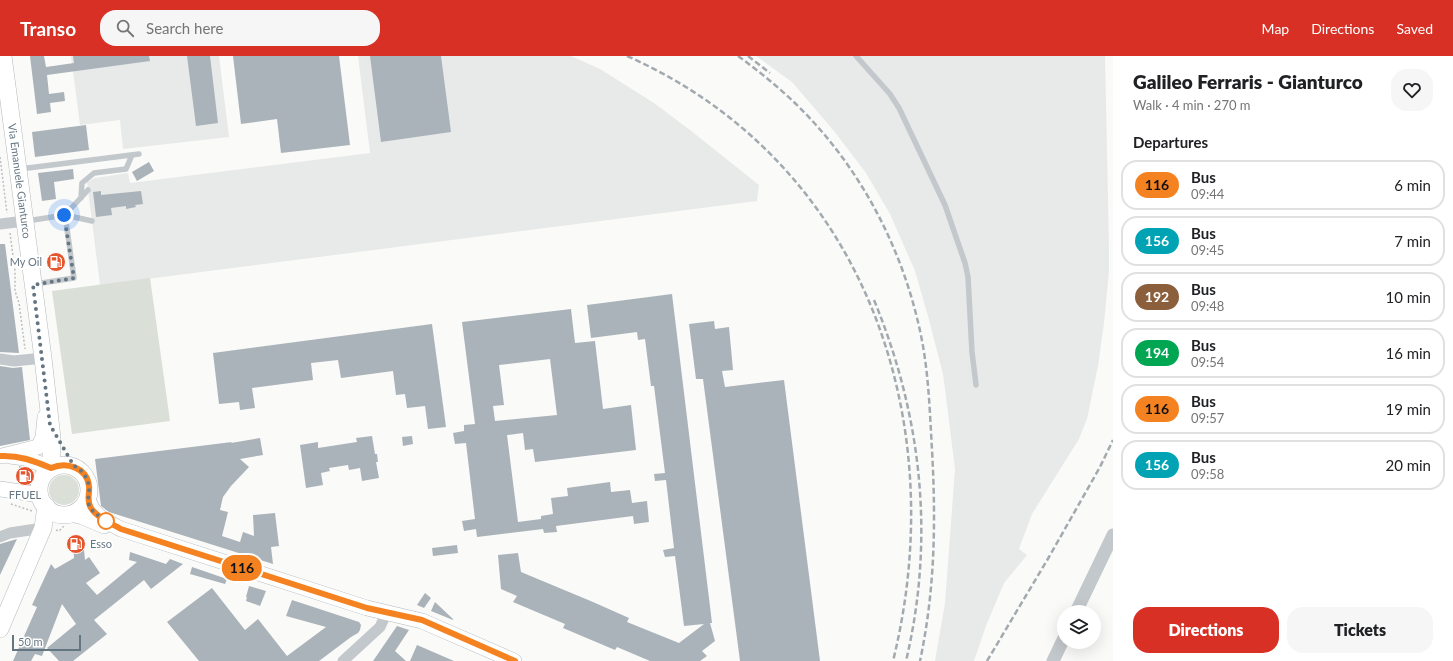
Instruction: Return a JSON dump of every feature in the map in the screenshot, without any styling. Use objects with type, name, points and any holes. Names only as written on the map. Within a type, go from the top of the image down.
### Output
[{"type":"main road","name":"Via Emanuele Gianturco","points":[[3,56],[50,425],[52,454],[51,468]]},
{"type":"main road","points":[[1,456],[16,451],[34,449],[41,443],[45,427],[46,394]]},
{"type":"main road","name":"Via Emanuele Gianturco","points":[[50,425],[74,466]]},
{"type":"main road","points":[[1,456],[25,458],[51,468]]},
{"type":"main road","points":[[0,629],[44,528],[50,508],[40,487],[46,473],[51,468],[62,465],[74,466],[80,470],[87,479],[89,487],[89,504],[94,512],[121,529]]},
{"type":"main road","points":[[0,489],[50,508],[83,517],[102,526],[121,529],[359,605],[422,620],[514,661]]},
{"type":"main road","points":[[50,508],[81,508],[88,498]]},
{"type":"street","points":[[0,224],[25,221]]},
{"type":"street","points":[[0,359],[14,361],[42,358]]},
{"type":"street","points":[[0,537],[10,533],[44,528]]},
{"type":"street","points":[[1079,605],[1113,535]]},
{"type":"street","points":[[343,661],[380,627],[387,612]]},
{"type":"street","points":[[1054,660],[1059,649]]},
{"type":"lane","points":[[856,56],[890,94],[899,108],[942,198],[955,232],[968,277],[972,352],[976,385]]},
{"type":"lane","points":[[18,169],[140,154]]},
{"type":"lane","points":[[81,198],[82,183],[94,173],[126,169],[132,155]]},
{"type":"lane","points":[[64,215],[88,190]]},
{"type":"lane","points":[[33,285],[74,278],[64,215]]},
{"type":"lane","points":[[25,221],[64,215],[92,221]]},
{"type":"path","points":[[0,158],[7,215]]},
{"type":"path","points":[[10,234],[15,270],[15,294],[19,302],[24,346]]},
{"type":"path","points":[[8,502],[30,510],[50,508]]},
{"type":"shaded area","points":[[71,56],[219,56],[229,137],[123,149],[120,120],[80,125]]},
{"type":"shaded area","points":[[358,56],[571,56],[600,69],[654,103],[690,130],[759,185],[757,201],[100,285],[87,182],[95,178],[128,173],[130,183],[370,153]]},
{"type":"shaded area","points":[[756,56],[1105,56],[1109,271],[1098,366],[1087,419],[1079,439],[1032,514],[1019,549],[1027,555],[1004,583],[986,626],[974,661],[935,661],[945,603],[955,469],[943,374],[915,271],[890,214],[866,173],[834,131],[792,82]]},
{"type":"shaded area","points":[[150,278],[170,421],[72,434],[52,291]]},
{"type":"shaded area","points":[[64,475],[75,479],[79,490],[75,501],[64,505],[53,501],[49,490],[53,479]]},
{"type":"building","points":[[30,56],[44,56],[46,67],[74,63],[73,56],[149,56],[150,61],[47,75],[49,94],[64,92],[65,101],[50,103],[51,112],[37,114]]},
{"type":"building","points":[[187,56],[210,56],[218,123],[196,126]]},
{"type":"building","points":[[233,56],[339,56],[350,145],[281,153],[277,119],[241,124]]},
{"type":"building","points":[[370,56],[441,56],[451,132],[381,142]]},
{"type":"building","points":[[86,125],[89,150],[35,157],[32,132]]},
{"type":"building","points":[[149,162],[154,171],[137,181],[132,172]]},
{"type":"building","points":[[73,169],[74,179],[54,182],[56,199],[42,201],[38,173]]},
{"type":"building","points":[[101,191],[101,195],[141,191],[143,204],[135,205],[136,207],[126,209],[126,206],[111,208],[112,215],[96,217],[93,192]]},
{"type":"building","points":[[0,244],[5,244],[19,353],[0,352]]},
{"type":"building","points":[[672,294],[712,623],[710,623],[715,641],[702,651],[707,656],[700,661],[650,661],[617,647],[615,650],[563,628],[565,624],[513,602],[517,596],[501,589],[498,555],[518,553],[521,572],[629,618],[627,622],[679,643],[704,624],[684,626],[675,556],[665,557],[663,550],[674,548],[666,480],[655,481],[654,474],[665,473],[654,386],[651,386],[645,339],[638,340],[637,332],[591,338],[587,305]]},
{"type":"building","points":[[571,309],[575,343],[595,341],[603,409],[631,405],[636,450],[535,462],[533,449],[525,450],[523,433],[507,435],[518,522],[541,519],[541,516],[553,514],[551,498],[568,496],[567,488],[610,482],[611,492],[630,490],[632,503],[647,501],[649,522],[634,524],[633,516],[556,526],[557,532],[544,533],[543,529],[477,537],[476,529],[464,531],[462,521],[475,519],[466,443],[455,444],[453,433],[464,431],[464,425],[475,424],[462,322]],"holes":[[[550,359],[557,415],[495,421],[493,406],[504,405],[499,365]]]},
{"type":"building","points":[[714,321],[715,329],[729,327],[733,370],[722,371],[725,387],[784,380],[820,661],[740,661],[703,379],[696,379],[689,324]]},
{"type":"building","points":[[432,324],[446,427],[428,429],[425,406],[407,408],[405,394],[396,395],[393,371],[341,378],[338,360],[311,363],[313,380],[252,388],[255,408],[240,410],[239,402],[219,404],[213,353]]},
{"type":"building","points":[[0,366],[13,368],[22,367],[30,440],[0,446]]},
{"type":"building","points":[[372,436],[375,454],[377,454],[378,462],[376,462],[379,478],[362,481],[360,468],[349,470],[348,465],[329,468],[330,471],[321,473],[323,485],[306,488],[300,445],[318,442],[318,448],[357,442],[356,438]]},
{"type":"building","points":[[412,436],[413,444],[403,446],[402,437]]},
{"type":"building","points":[[260,438],[263,455],[240,459],[249,467],[223,497],[220,510],[228,512],[222,536],[240,542],[243,532],[254,536],[253,515],[275,513],[279,546],[271,547],[273,564],[109,512],[101,506],[95,459],[232,442],[231,443]]},
{"type":"building","points":[[19,466],[33,471],[32,485],[18,483],[20,474]]},
{"type":"building","points":[[17,539],[0,575],[0,544]]},
{"type":"building","points":[[83,539],[85,560],[89,557],[100,573],[86,583],[97,595],[137,562],[129,560],[130,552],[166,564],[170,559],[183,564],[151,589],[144,580],[94,620],[107,634],[73,661],[59,661],[47,648],[76,624],[62,604],[42,656],[35,654],[31,661],[13,661],[37,607],[32,605],[51,564],[55,569],[74,558],[73,540]]},
{"type":"building","points":[[457,545],[458,553],[433,556],[432,548]]},
{"type":"building","points":[[192,567],[227,579],[225,584],[190,574]]},
{"type":"building","points":[[249,586],[266,591],[260,606],[246,601]]},
{"type":"building","points":[[212,588],[245,630],[258,619],[287,656],[326,627],[286,616],[292,600],[359,622],[361,625],[360,630],[319,661],[199,661],[167,622]]},
{"type":"building","points":[[425,593],[431,598],[424,608],[417,605]]},
{"type":"building","points":[[435,602],[453,619],[453,620],[431,611]]},
{"type":"building","points":[[397,626],[409,630],[395,651],[406,661],[373,661]]},
{"type":"building","points":[[417,645],[454,661],[410,661]]},
{"type":"railway","points":[[627,56],[709,102],[777,161],[831,230],[871,307],[898,391],[910,479],[909,570],[893,661]]},
{"type":"railway","points":[[738,56],[770,81],[800,108],[823,133],[844,160],[863,188],[880,218],[894,248],[916,313],[927,372],[934,503],[933,556],[929,608],[920,661]]},
{"type":"railway","points":[[748,56],[770,73]]},
{"type":"railway","points":[[874,300],[890,344],[903,388],[913,433],[919,478],[921,524],[920,569],[915,615],[906,661]]},
{"type":"railway","points":[[987,661],[1049,557],[1100,467],[1113,440]]},
{"type":"bus line","name":"116","points":[[0,456],[18,457],[51,468],[58,465],[70,465],[77,468],[86,476],[89,483],[88,498],[91,508],[108,522],[121,529],[367,608],[422,620],[515,661]]},
{"type":"place","name":"My Oil","points":[[56,262]]},
{"type":"place","name":"FFUEL","points":[[25,476]]},
{"type":"place","name":"Esso","points":[[76,544]]},
{"type":"route","points":[[64,215],[74,278],[33,285],[50,425],[74,466],[86,476],[89,483],[88,498],[91,508],[108,522],[106,521]]}]
